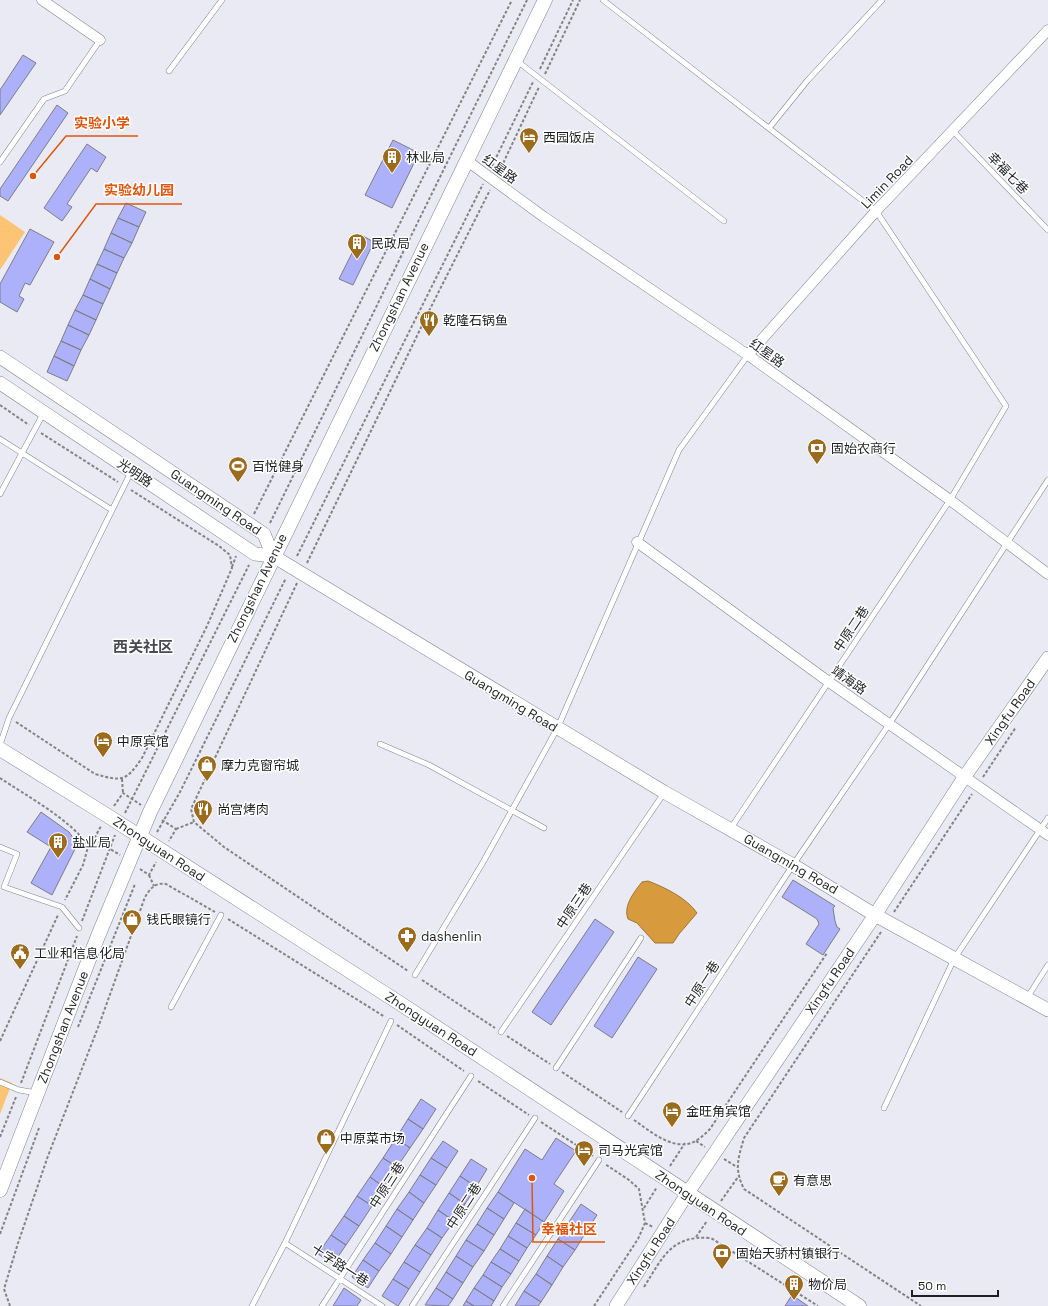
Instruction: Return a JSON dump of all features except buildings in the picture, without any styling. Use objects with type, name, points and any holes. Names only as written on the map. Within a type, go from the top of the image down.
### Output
[{"type":"main road","name":"Zhongshan Avenue","points":[[0,1190],[98,936],[139,837],[273,556],[544,0]]},
{"type":"main road","name":"Zhongyuan Road","points":[[0,749],[408,1009],[858,1306]]},
{"type":"street","points":[[42,0],[100,40]]},
{"type":"street","name":"Limin Road","points":[[748,355],[876,211],[1048,30]]},
{"type":"street","name":"红星路","points":[[466,160],[544,217],[748,355],[950,500],[1007,545],[1048,574]]},
{"type":"street","name":"Guangming Road","points":[[0,357],[264,534],[273,556],[296,571],[664,792],[794,864],[875,915],[1048,1010]]},
{"type":"street","name":"光明路","points":[[0,383],[132,470],[255,554],[273,556]]},
{"type":"street","name":"靖海路","points":[[637,542],[829,682],[890,723],[1044,833]]},
{"type":"street","name":"Xingfu Road","points":[[616,1306],[687,1194],[875,915],[965,776],[1048,658]]},
{"type":"lane","points":[[169,71],[222,0]]},
{"type":"lane","points":[[603,0],[876,211]]},
{"type":"lane","points":[[769,128],[807,81],[882,0]]},
{"type":"lane","points":[[0,162],[44,100],[65,91],[100,40]]},
{"type":"lane","points":[[516,60],[724,221]]},
{"type":"lane","name":"幸福七巷","points":[[953,131],[1048,230]]},
{"type":"lane","name":"中原二巷","points":[[730,829],[950,500],[1006,406],[876,211]]},
{"type":"lane","points":[[415,975],[512,810],[557,729],[637,542],[679,450],[748,355]]},
{"type":"lane","points":[[0,494],[44,412]]},
{"type":"lane","points":[[0,439],[112,510]]},
{"type":"lane","points":[[0,745],[9,718],[132,470]]},
{"type":"lane","name":"中原一巷","points":[[628,1116],[794,864],[890,723],[1048,480]]},
{"type":"lane","points":[[380,744],[429,765],[544,828]]},
{"type":"lane","name":"中原三巷","points":[[501,1032],[664,792]]},
{"type":"lane","points":[[884,1108],[954,958],[1044,833],[1048,818]]},
{"type":"lane","points":[[0,847],[17,854],[4,886],[62,907],[80,928]]},
{"type":"lane","points":[[171,1007],[221,915]]},
{"type":"lane","points":[[556,1068],[641,938]]},
{"type":"lane","points":[[1027,999],[1048,965]]},
{"type":"lane","points":[[252,1306],[285,1243],[391,1021]]},
{"type":"lane","name":"中原三巷","points":[[322,1306],[471,1076]]},
{"type":"lane","points":[[0,1082],[19,1090],[38,1094]]},
{"type":"lane","name":"中原二巷","points":[[412,1306],[535,1118]]},
{"type":"lane","points":[[503,1306],[599,1160]]},
{"type":"lane","name":"十字路一巷","points":[[285,1243],[382,1306]]},
{"type":"path","points":[[249,524],[512,0]]},
{"type":"path","points":[[151,845],[296,571],[430,309],[491,178],[536,76],[573,0]]},
{"type":"path","points":[[580,0],[542,80],[491,178],[296,571],[191,809],[194,822],[224,847],[665,1140],[685,1143],[696,1141],[710,1129],[827,953]]},
{"type":"path","points":[[0,405],[35,429],[220,546],[230,555],[232,568]]},
{"type":"path","points":[[9,718],[95,774],[108,778],[122,778],[130,775],[142,758],[207,626],[232,568],[240,544]]},
{"type":"path","points":[[921,1306],[744,1189],[738,1177],[737,1161],[744,1138],[1019,722]]},
{"type":"path","points":[[0,778],[69,824],[82,836],[88,847],[83,865],[0,1041]]},
{"type":"path","points":[[122,778],[123,793]]},
{"type":"path","points":[[176,829],[194,822]]},
{"type":"path","points":[[86,843],[94,839]]},
{"type":"path","points":[[138,876],[143,863]]},
{"type":"path","points":[[149,875],[154,886]]},
{"type":"path","points":[[10,1306],[4,1289],[46,1164],[99,1025],[145,897],[154,886],[160,883],[173,886],[391,1021],[471,1076],[629,1180],[639,1189],[645,1223],[638,1239],[594,1306]]},
{"type":"path","points":[[77,1029],[135,884]]},
{"type":"path","points":[[0,1234],[40,1124]]},
{"type":"path","points":[[640,1293],[660,1262],[670,1250],[680,1242],[696,1237],[711,1238],[818,1306]]},
{"type":"shaded area","points":[[0,215],[25,232],[0,270]]},
{"type":"shaded area","points":[[648,881],[661,886],[681,898],[697,913],[673,943],[655,943],[637,923],[628,919],[627,909],[630,899],[642,882]]},
{"type":"shaded area","points":[[0,1078],[12,1083],[0,1114]]},
{"type":"place","name":"西园饭店","points":[[529,154]]},
{"type":"place","name":"林业局","points":[[392,174]]},
{"type":"place","name":"实验小学","points":[[33,176]]},
{"type":"place","name":"实验幼儿园","points":[[57,257]]},
{"type":"place","name":"民政局","points":[[357,260]]},
{"type":"place","name":"乾隆石锅鱼","points":[[429,337]]},
{"type":"place","name":"固始农商行","points":[[817,465]]},
{"type":"place","name":"百悦健身","points":[[238,483]]},
{"type":"place","name":"中原宾馆","points":[[103,758]]},
{"type":"place","name":"摩力克窗帘城","points":[[207,782]]},
{"type":"place","name":"尚宫烤肉","points":[[203,826]]},
{"type":"place","name":"盐业局","points":[[58,859]]},
{"type":"place","name":"钱氏眼镜行","points":[[132,936]]},
{"type":"place","name":"dashenlin","points":[[407,953]]},
{"type":"place","name":"工业和信息化局","points":[[20,970]]},
{"type":"place","name":"金旺角宾馆","points":[[672,1128]]},
{"type":"place","name":"中原菜市场","points":[[326,1155]]},
{"type":"place","name":"司马光宾馆","points":[[584,1167]]},
{"type":"place","name":"幸福社区","points":[[532,1178]]},
{"type":"place","name":"有意思","points":[[779,1197]]},
{"type":"place","name":"固始天骄村镇银行","points":[[722,1270]]},
{"type":"place","name":"物价局","points":[[794,1301]]},
{"type":"district","name":"西关社区","points":[[143,646]]}]
